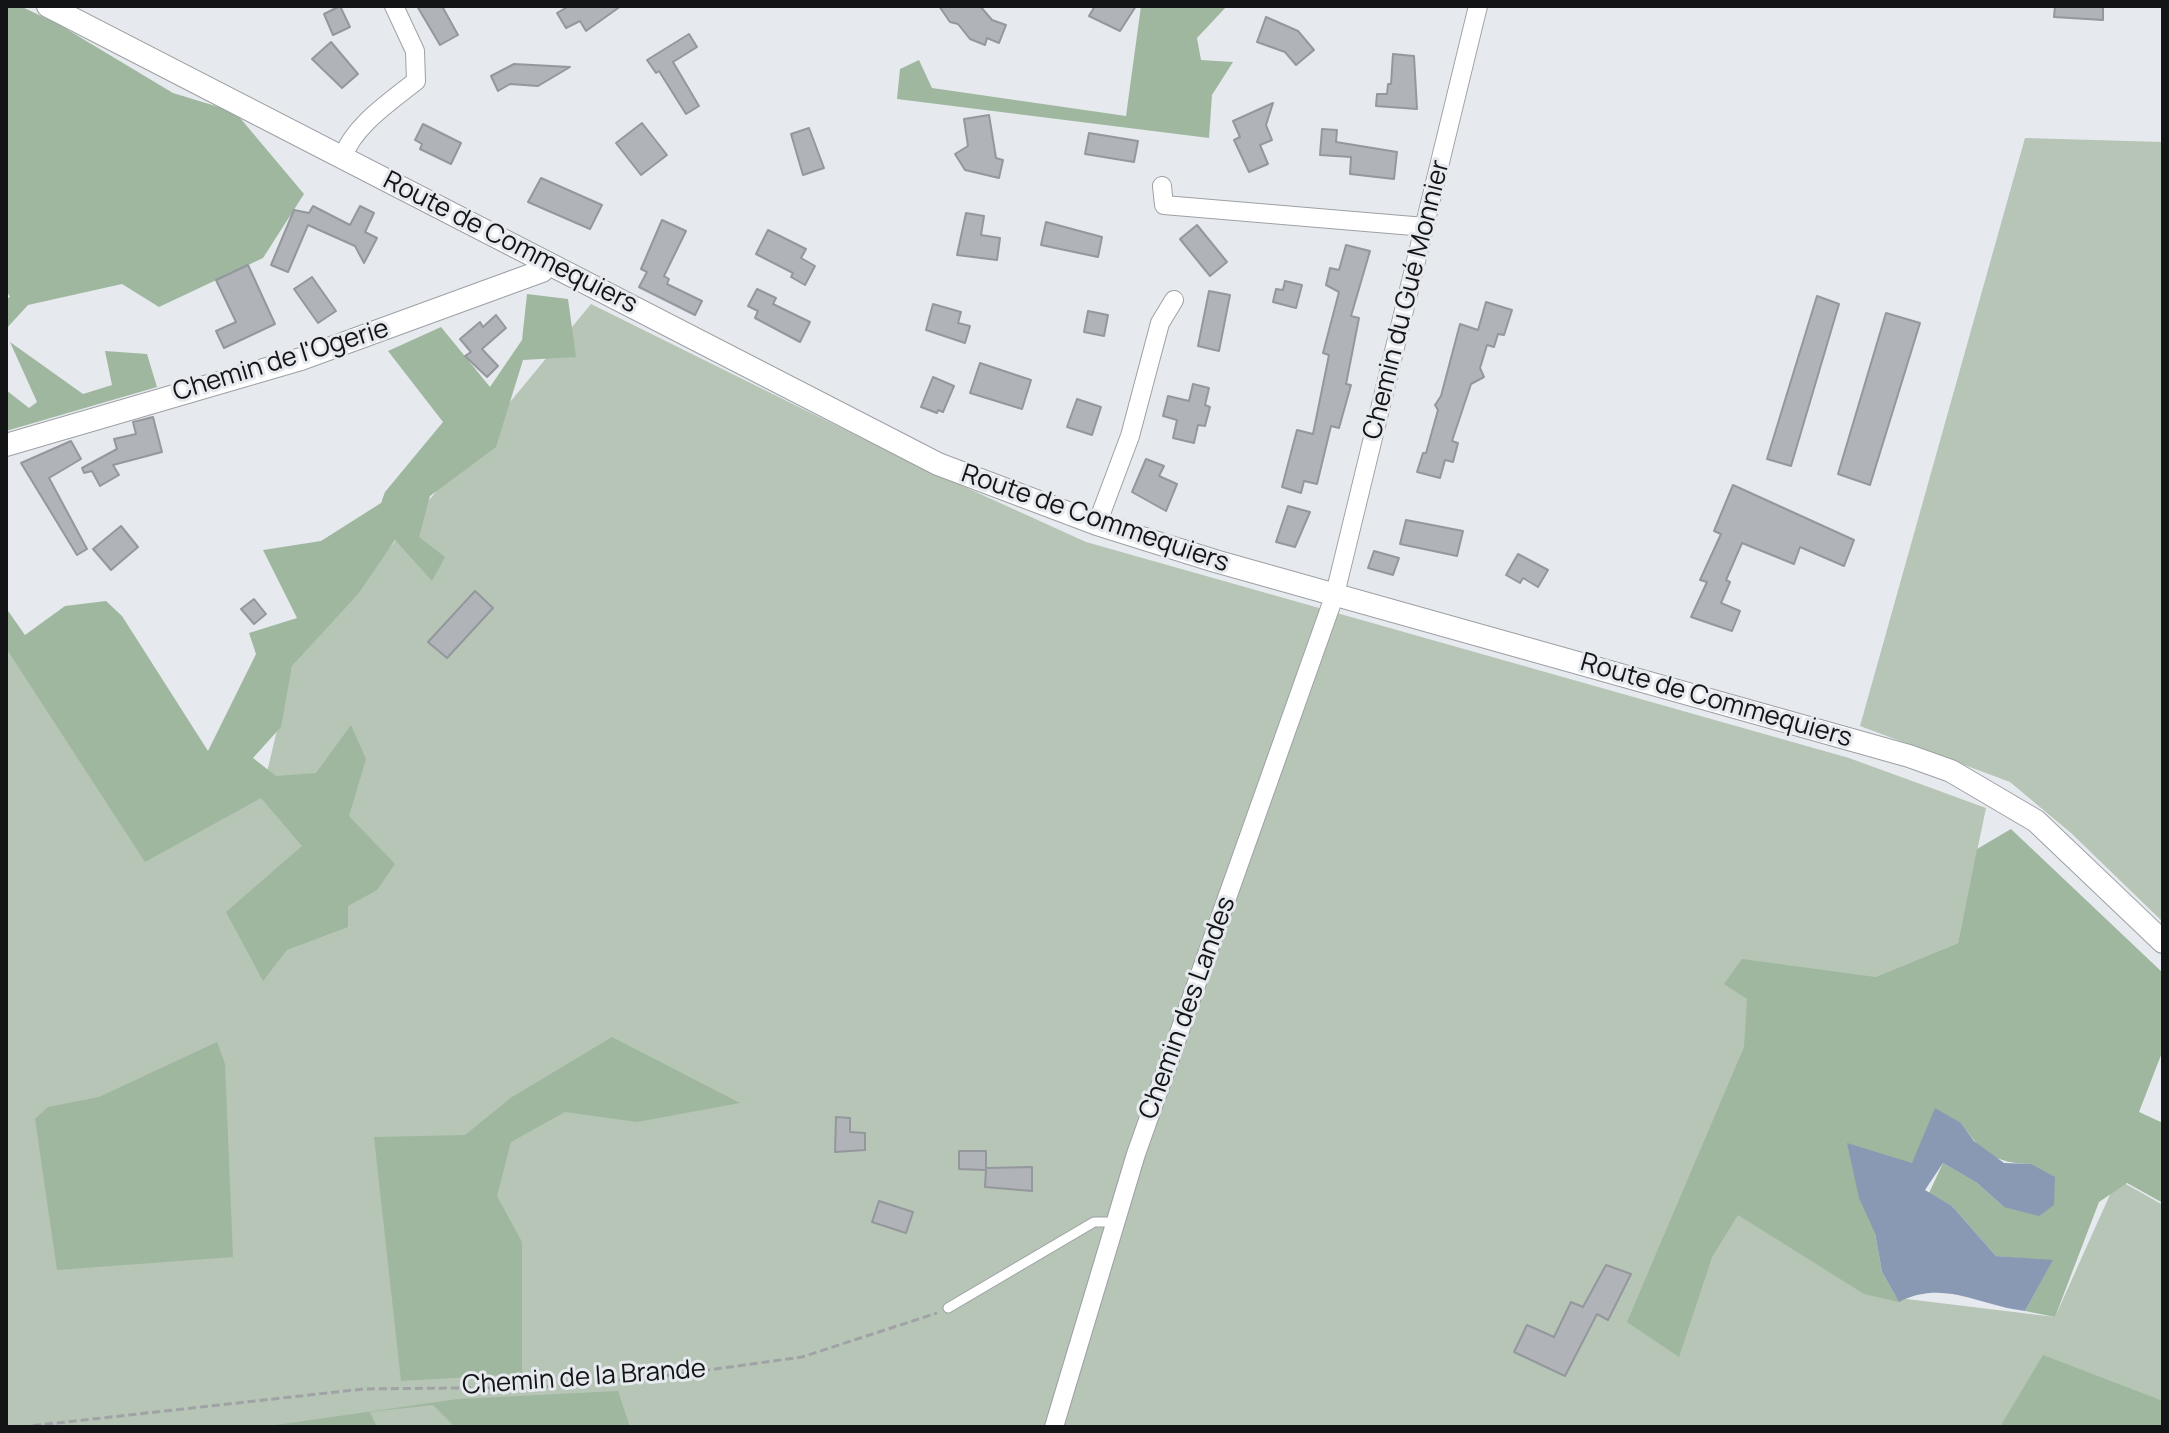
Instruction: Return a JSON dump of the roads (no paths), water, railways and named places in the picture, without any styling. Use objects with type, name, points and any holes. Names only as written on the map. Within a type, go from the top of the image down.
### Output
[{"type":"street","name":"Route de Commequiers","points":[[48,6],[938,464],[1097,524],[1909,756],[1951,771],[2036,821],[2163,942]]},
{"type":"street","points":[[343,157],[347,146],[385,106],[416,81],[415,51],[394,6]]},
{"type":"street","name":"Chemin du Gué Monnier","points":[[1335,594],[1478,6]]},
{"type":"street","points":[[1162,186],[1164,205],[1425,227]]},
{"type":"street","name":"Chemin de l'Ogerie","points":[[6,445],[301,359],[450,307],[542,271],[549,264]]},
{"type":"street","points":[[1097,524],[1130,436],[1160,323],[1174,300]]},
{"type":"street","name":"Chemin des Landes","points":[[1054,1427],[1116,1222],[1335,594]]},
{"type":"lane","points":[[948,1308],[1094,1222],[1116,1222]]},
{"type":"water","points":[[1935,1108],[1961,1123],[1974,1141],[2004,1163],[2031,1164],[2055,1177],[2054,1205],[2039,1216],[2004,1207],[1977,1183],[1943,1163],[1925,1190],[1952,1206],[1996,1256],[2053,1260],[2025,1311],[1947,1293],[1915,1296],[1899,1302],[1882,1272],[1875,1233],[1859,1198],[1847,1143],[1912,1163]]}]
